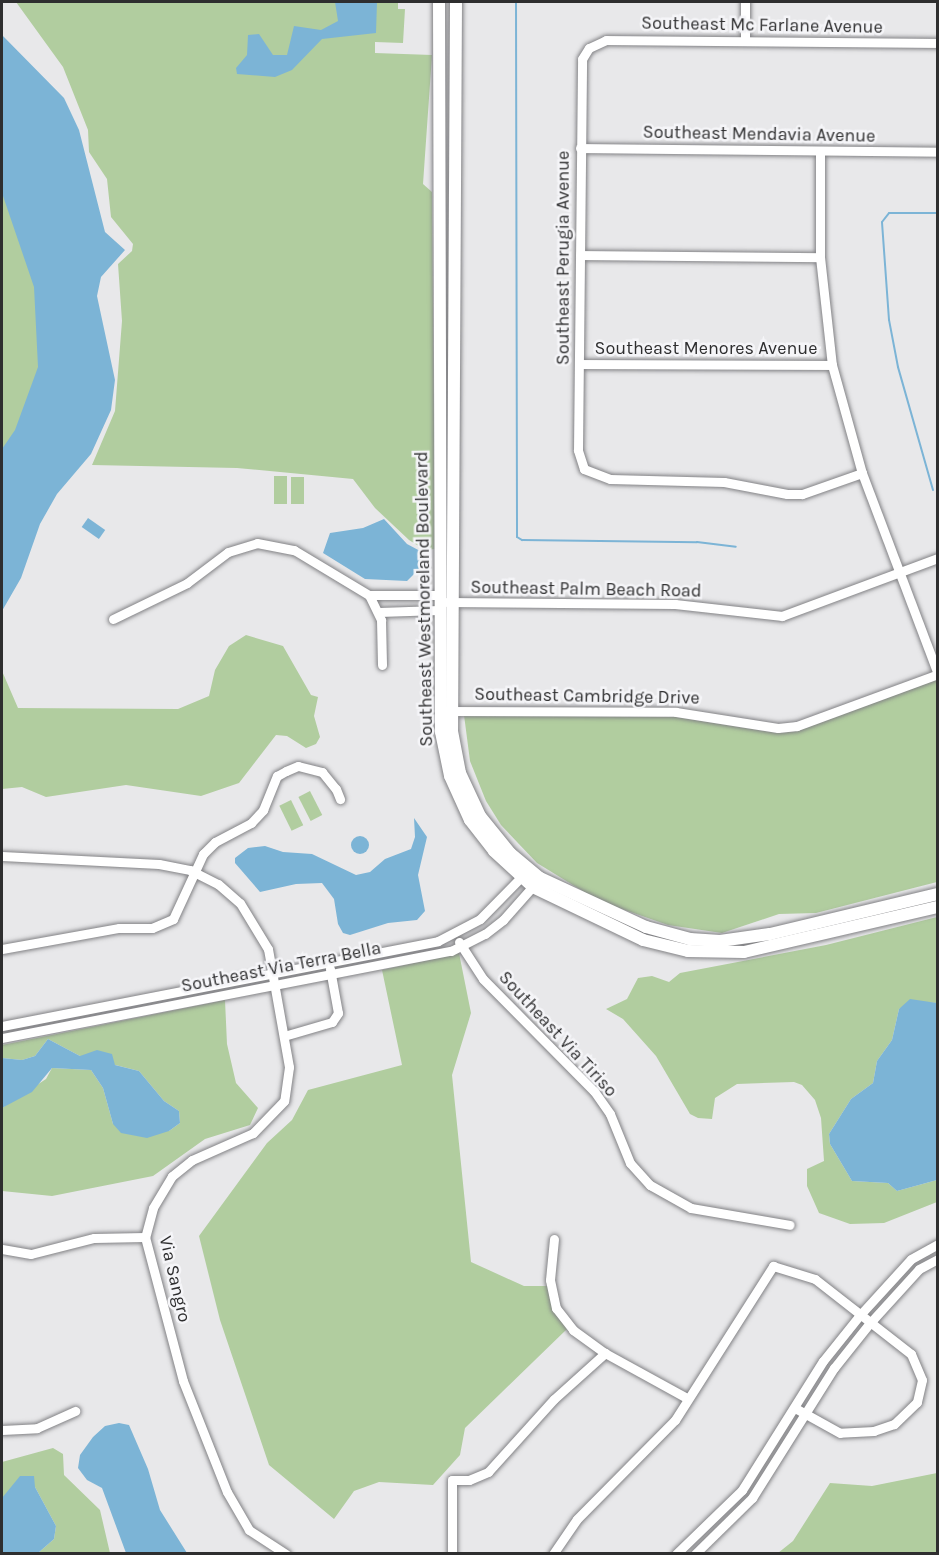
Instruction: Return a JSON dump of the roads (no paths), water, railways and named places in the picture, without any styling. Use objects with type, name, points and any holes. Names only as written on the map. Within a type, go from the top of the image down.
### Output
[{"type":"street","name":"Southeast Westmoreland Boulevard","points":[[439,2],[442,602],[446,711],[444,751],[460,801],[494,851],[537,882],[642,940],[688,951],[719,953],[772,947],[938,907]]},
{"type":"street","name":"Southeast Westmoreland Boulevard","points":[[442,602],[456,2]]},
{"type":"street","points":[[745,2],[745,41]]},
{"type":"street","name":"Southeast Mc Farlane Avenue","points":[[589,48],[606,40],[938,43]]},
{"type":"street","name":"Southeast Perugia Avenue","points":[[589,48],[581,73],[580,148],[578,450],[584,469],[610,479],[724,482],[787,494],[802,494],[862,473]]},
{"type":"street","name":"Southeast Mendavia Avenue","points":[[580,148],[938,152]]},
{"type":"street","points":[[820,152],[820,257],[832,365],[862,473],[938,674]]},
{"type":"street","points":[[580,255],[820,257]]},
{"type":"street","name":"Southeast Menores Avenue","points":[[579,364],[832,365]]},
{"type":"street","points":[[113,619],[187,584],[228,552],[257,543],[294,550],[369,596],[379,612],[382,665]]},
{"type":"street","name":"Southeast Palm Beach Road","points":[[442,602],[675,604],[782,616],[938,558]]},
{"type":"street","points":[[369,596],[442,602]]},
{"type":"street","points":[[379,612],[442,602]]},
{"type":"street","name":"Southeast Cambridge Drive","points":[[446,711],[676,712],[778,728],[797,726],[938,674]]},
{"type":"street","points":[[2,949],[119,928],[160,927],[173,919],[182,906],[203,854],[214,842],[251,823],[263,810],[278,776],[286,771],[298,766],[322,772],[336,789],[339,799]]},
{"type":"street","name":"Via Sangro","points":[[2,856],[159,864],[195,873],[219,884],[240,903],[268,950],[290,1082],[284,1101],[253,1133],[192,1160],[172,1176],[153,1208],[146,1237],[183,1382],[227,1492],[249,1530],[286,1554]]},
{"type":"street","name":"Southeast Via Terra Bella","points":[[2,1026],[405,950],[454,935],[480,919],[525,873]]},
{"type":"street","name":"Southeast Westmoreland Boulevard","points":[[537,882],[646,927],[690,939],[720,941],[770,934],[938,894]]},
{"type":"street","name":"Southeast Via Terra Bella","points":[[2,1038],[332,975],[462,947],[503,920],[537,882]]},
{"type":"street","name":"Southeast Via Tiriso","points":[[454,935],[483,979],[594,1091],[610,1114],[630,1163],[650,1185],[691,1208],[790,1225]]},
{"type":"street","points":[[284,1036],[332,1022],[338,1013],[329,963]]},
{"type":"street","points":[[2,1249],[31,1254],[94,1238],[146,1237]]},
{"type":"street","points":[[554,1239],[550,1280],[556,1308],[573,1330],[605,1353],[687,1398]]},
{"type":"street","points":[[676,1554],[742,1490],[824,1361],[859,1316],[911,1259],[938,1244]]},
{"type":"street","points":[[695,1554],[752,1498],[834,1368],[869,1324],[919,1269],[938,1259]]},
{"type":"street","points":[[553,1554],[611,1482],[660,1438],[772,1266],[814,1279],[910,1354],[922,1380],[917,1402],[894,1424],[874,1431],[840,1433],[795,1408]]},
{"type":"street","points":[[452,1554],[452,1480],[469,1480],[488,1472],[554,1400],[605,1353]]},
{"type":"street","points":[[2,1430],[16,1432],[37,1428],[75,1411]]},
{"type":"street","points":[[742,1490],[752,1498]]},
{"type":"water","points":[[335,2],[377,2],[376,33],[322,39],[292,70],[275,77],[237,74],[236,68],[247,55],[248,35],[259,34],[273,55],[287,55],[294,26],[321,30],[338,21]]},
{"type":"water","points":[[2,35],[64,98],[79,130],[105,232],[125,250],[101,277],[97,296],[115,380],[111,410],[91,454],[57,494],[40,524],[21,578],[2,611],[2,449],[15,430],[38,367],[34,287],[2,193]]},
{"type":"water","points":[[88,518],[105,530],[99,539],[82,527]]},
{"type":"water","points":[[384,519],[407,544],[422,552],[419,569],[407,581],[365,579],[323,553],[330,533],[363,528]]},
{"type":"water","points":[[414,818],[427,837],[418,875],[425,911],[417,920],[388,923],[350,935],[343,933],[338,924],[334,899],[322,883],[296,884],[260,892],[235,863],[235,858],[248,848],[265,846],[283,852],[312,854],[356,875],[370,872],[385,859],[411,849],[415,837]]},
{"type":"water","points":[[356,836],[364,836],[369,841],[367,852],[356,854],[351,849],[351,841]]},
{"type":"water","points":[[910,999],[937,1003],[937,1180],[897,1191],[888,1183],[852,1181],[830,1144],[829,1134],[851,1099],[873,1083],[877,1061],[892,1040],[899,1009]]},
{"type":"water","points":[[48,1039],[80,1056],[97,1050],[112,1054],[115,1065],[139,1071],[164,1101],[179,1111],[180,1123],[169,1131],[147,1138],[121,1133],[113,1124],[103,1088],[91,1070],[52,1068],[32,1092],[2,1108],[2,1058],[22,1060],[35,1056]]},
{"type":"water","points":[[119,1423],[129,1425],[148,1469],[160,1510],[187,1553],[126,1553],[102,1488],[87,1480],[78,1468],[80,1455],[93,1437],[105,1426]]},
{"type":"water","points":[[20,1476],[34,1476],[35,1487],[56,1526],[54,1539],[38,1553],[2,1553],[2,1498]]},
{"type":"waterway","points":[[516,2],[517,537],[522,540],[697,542],[736,547]]},
{"type":"waterway","points":[[933,490],[898,367],[889,320],[882,222],[889,213],[938,213]]}]
